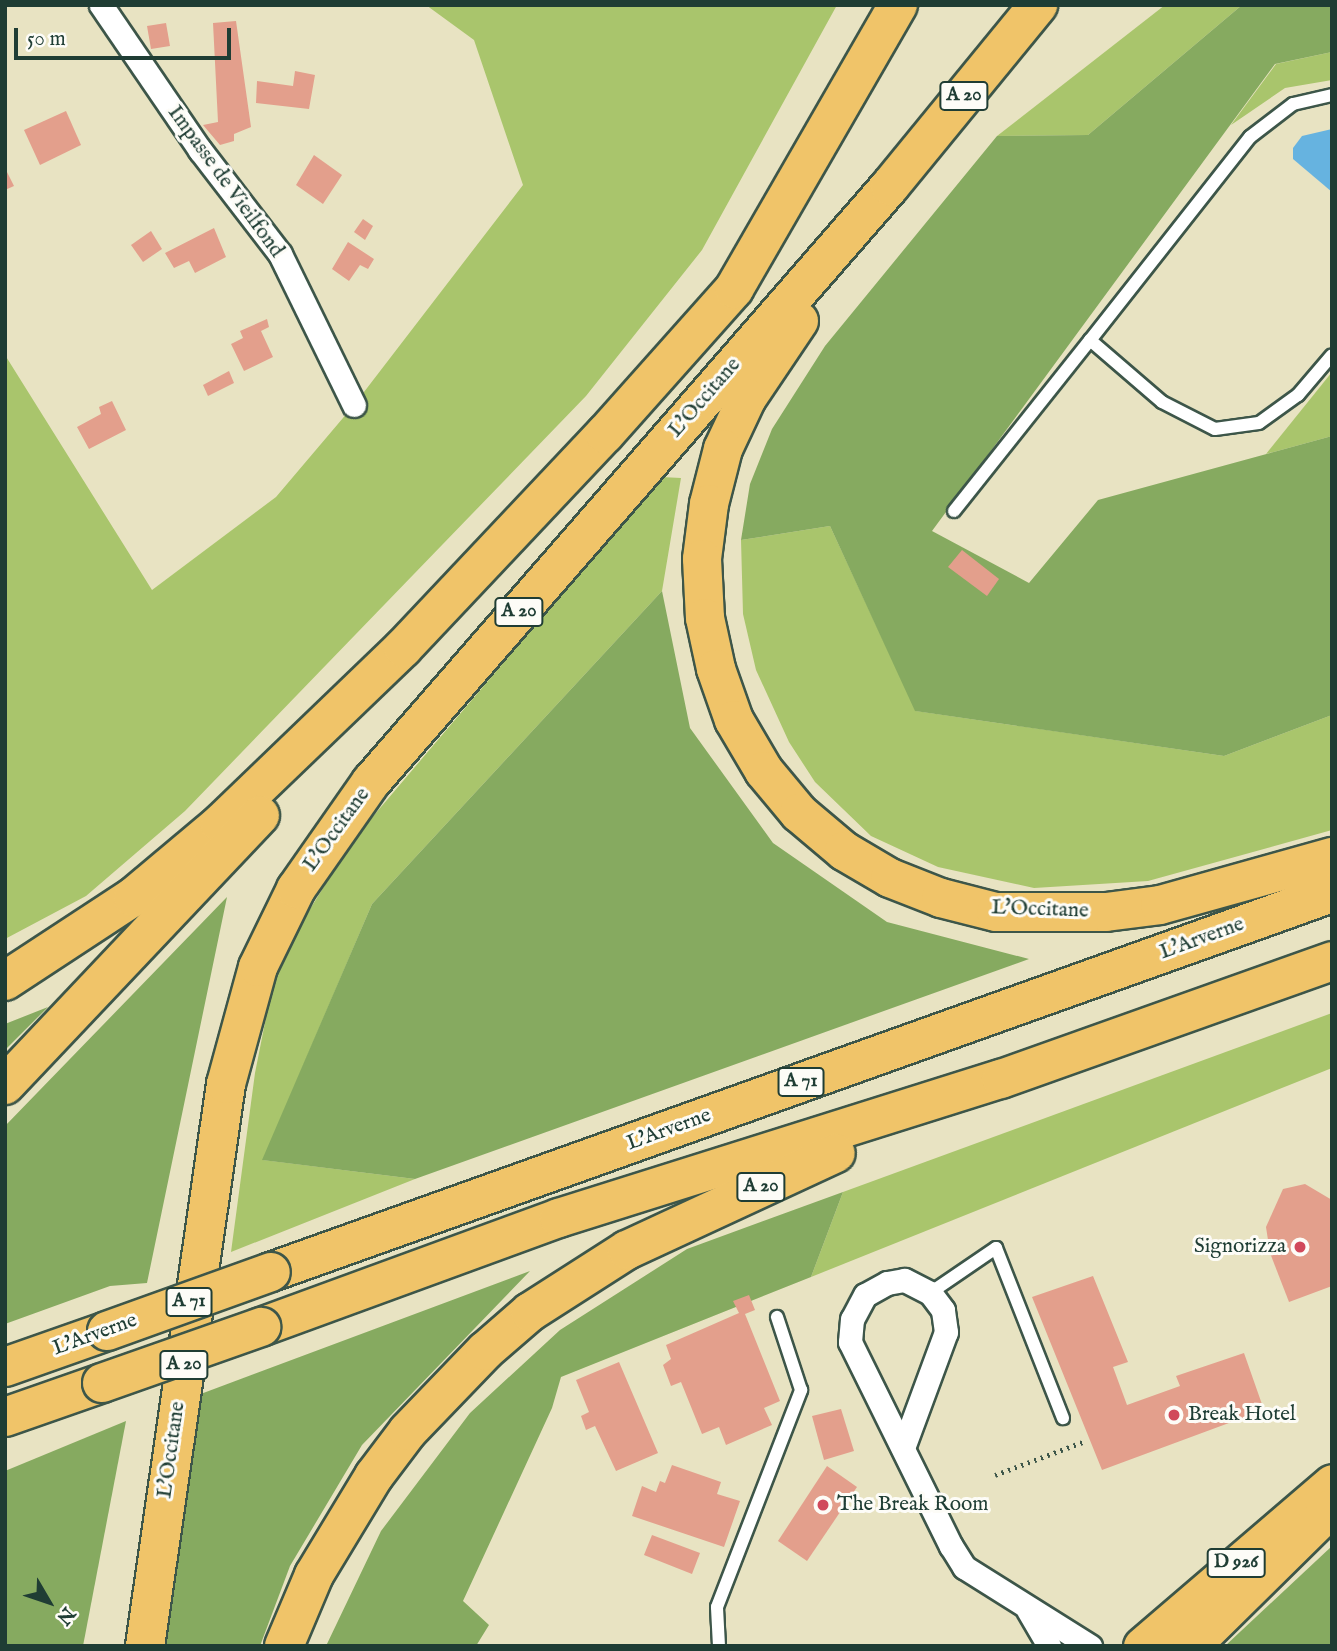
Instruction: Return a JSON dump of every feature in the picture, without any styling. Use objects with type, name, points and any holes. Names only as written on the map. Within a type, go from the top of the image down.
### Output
[{"type":"highway","name":"A 20","points":[[5,1085],[232,847],[403,648],[606,434],[734,289],[898,5]]},
{"type":"highway","name":"L'Occitane","points":[[145,1646],[226,1084],[248,997],[275,927],[316,857],[372,782],[890,186],[1038,5]]},
{"type":"highway","name":"L'Occitane","points":[[890,186],[747,398],[723,449],[709,505],[702,559],[710,643],[734,720],[764,771],[799,813],[844,851],[890,878],[941,898],[996,912],[1071,914],[1160,905],[1332,857]]},
{"type":"highway","name":"A 20","points":[[5,981],[133,897],[191,848],[403,648]]},
{"type":"highway","name":"L'Arverne","points":[[5,1367],[1332,892]]},
{"type":"highway","name":"A 71","points":[[5,1417],[559,1218],[1001,1079],[1332,961]]},
{"type":"highway","name":"A 20","points":[[284,1646],[314,1575],[374,1476],[444,1390],[530,1312],[578,1279],[671,1228],[1001,1079]]},
{"type":"main road","name":"D 926","points":[[1142,1646],[1332,1483]]},
{"type":"main road","name":"D 926","points":[[1191,1646],[1332,1507]]},
{"type":"street","name":"Impasse de Vieilfond","points":[[101,5],[200,150],[280,254],[354,405]]},
{"type":"street","points":[[903,1448],[945,1344],[946,1319],[930,1293],[911,1281],[887,1283],[865,1296],[850,1327],[851,1348],[964,1567],[1090,1646]]},
{"type":"street","points":[[1026,1608],[1049,1646]]},
{"type":"lane","points":[[954,511],[1250,137],[1293,104],[1332,95]]},
{"type":"lane","points":[[1090,340],[1162,402],[1215,429],[1259,423],[1298,395],[1332,355]]},
{"type":"lane","points":[[930,1293],[996,1248],[1063,1418]]},
{"type":"lane","points":[[719,1646],[717,1607],[798,1406],[800,1374],[777,1317]]},
{"type":"path","points":[[995,1475],[1083,1442]]},
{"type":"green space","points":[[426,5],[837,5],[702,250],[586,396],[185,811],[86,896],[5,939],[5,355],[152,590],[276,497],[354,405],[523,185],[474,40]]},
{"type":"green space","points":[[1165,5],[1242,5],[1088,135],[997,136]]},
{"type":"green space","points":[[1242,5],[1332,5],[1332,52],[1275,64],[932,531],[1029,583],[1098,500],[1332,436],[1332,715],[1224,756],[915,711],[830,526],[741,540],[750,484],[772,429],[825,346],[997,136],[1088,135]]},
{"type":"green space","points":[[1332,52],[1332,80],[1285,88],[1231,125],[1276,64]]},
{"type":"green space","points":[[1332,372],[1332,436],[1266,454]]},
{"type":"green space","points":[[661,477],[681,478],[662,591],[372,904],[263,1160],[415,1179],[231,1252],[255,1073],[277,962],[353,840]]},
{"type":"green space","points":[[830,526],[916,711],[1224,756],[1332,715],[1332,830],[1148,881],[1034,888],[938,867],[871,836],[815,782],[789,742],[756,670],[743,614],[741,540]]},
{"type":"green space","points":[[662,591],[690,728],[773,843],[887,922],[1029,959],[415,1179],[262,1160],[372,904]]},
{"type":"green space","points":[[227,897],[147,1283],[110,1286],[5,1324],[5,1126]]},
{"type":"green space","points":[[48,1007],[5,1050],[5,1024]]},
{"type":"green space","points":[[1332,1013],[1332,1068],[811,1277],[843,1192]]},
{"type":"green space","points":[[843,1192],[811,1277],[561,1377],[552,1408],[463,1601],[489,1625],[476,1646],[326,1646],[381,1531],[470,1413],[560,1330],[687,1249]]},
{"type":"green space","points":[[530,1271],[362,1445],[290,1566],[260,1646],[162,1646],[198,1395]]},
{"type":"green space","points":[[126,1421],[83,1646],[5,1646],[5,1471]]},
{"type":"green space","points":[[1332,1546],[1332,1646],[1225,1646]]},
{"type":"water","points":[[1332,129],[1332,192],[1293,159],[1293,148],[1302,136]]},
{"type":"building","points":[[236,21],[251,127],[234,134],[234,141],[220,145],[203,125],[218,122],[213,23]]},
{"type":"building","points":[[166,23],[170,46],[151,49],[147,26]]},
{"type":"building","points":[[295,71],[315,75],[309,109],[256,103],[257,81],[293,86]]},
{"type":"building","points":[[66,111],[81,145],[40,165],[24,130]]},
{"type":"building","points":[[314,155],[342,175],[323,204],[296,185]]},
{"type":"building","points":[[5,168],[14,186],[5,190]]},
{"type":"building","points":[[363,219],[373,226],[365,240],[354,232]]},
{"type":"building","points":[[214,228],[226,257],[195,273],[189,261],[174,268],[165,253]]},
{"type":"building","points":[[151,231],[162,249],[143,262],[131,245]]},
{"type":"building","points":[[348,242],[374,259],[368,269],[360,265],[349,281],[332,269]]},
{"type":"building","points":[[267,319],[269,327],[261,331],[273,357],[244,371],[231,344],[243,338],[240,331]]},
{"type":"building","points":[[229,371],[234,383],[208,396],[203,385]]},
{"type":"building","points":[[112,401],[126,430],[89,449],[77,427],[101,414],[99,407]]},
{"type":"building","points":[[962,550],[999,579],[987,596],[948,567]]},
{"type":"building","name":"Signorizza","points":[[1305,1184],[1332,1200],[1332,1286],[1289,1302],[1270,1253],[1266,1227],[1283,1189]]},
{"type":"building","points":[[1093,1276],[1128,1362],[1113,1367],[1127,1405],[1180,1386],[1176,1376],[1244,1353],[1264,1410],[1102,1470],[1032,1297]]},
{"type":"building","points":[[749,1295],[755,1310],[745,1314],[780,1401],[764,1408],[772,1425],[726,1445],[719,1427],[702,1434],[681,1382],[671,1386],[663,1365],[671,1359],[666,1345],[739,1313],[733,1301]]},
{"type":"building","points":[[619,1362],[658,1453],[616,1471],[595,1426],[586,1430],[581,1416],[589,1412],[576,1380]]},
{"type":"building","points":[[841,1409],[854,1451],[824,1460],[812,1416]]},
{"type":"building","points":[[672,1465],[721,1482],[717,1494],[740,1501],[724,1547],[632,1516],[642,1486],[656,1492],[660,1481],[665,1483]]},
{"type":"building","name":"The Break Room","points":[[827,1466],[857,1487],[807,1561],[778,1541]]},
{"type":"building","points":[[652,1535],[700,1553],[692,1574],[644,1555]]},
{"type":"place","name":"Signorizza","points":[[1300,1247]]},
{"type":"place","name":"Break Hotel","points":[[1174,1415]]},
{"type":"place","name":"The Break Room","points":[[823,1505]]}]
